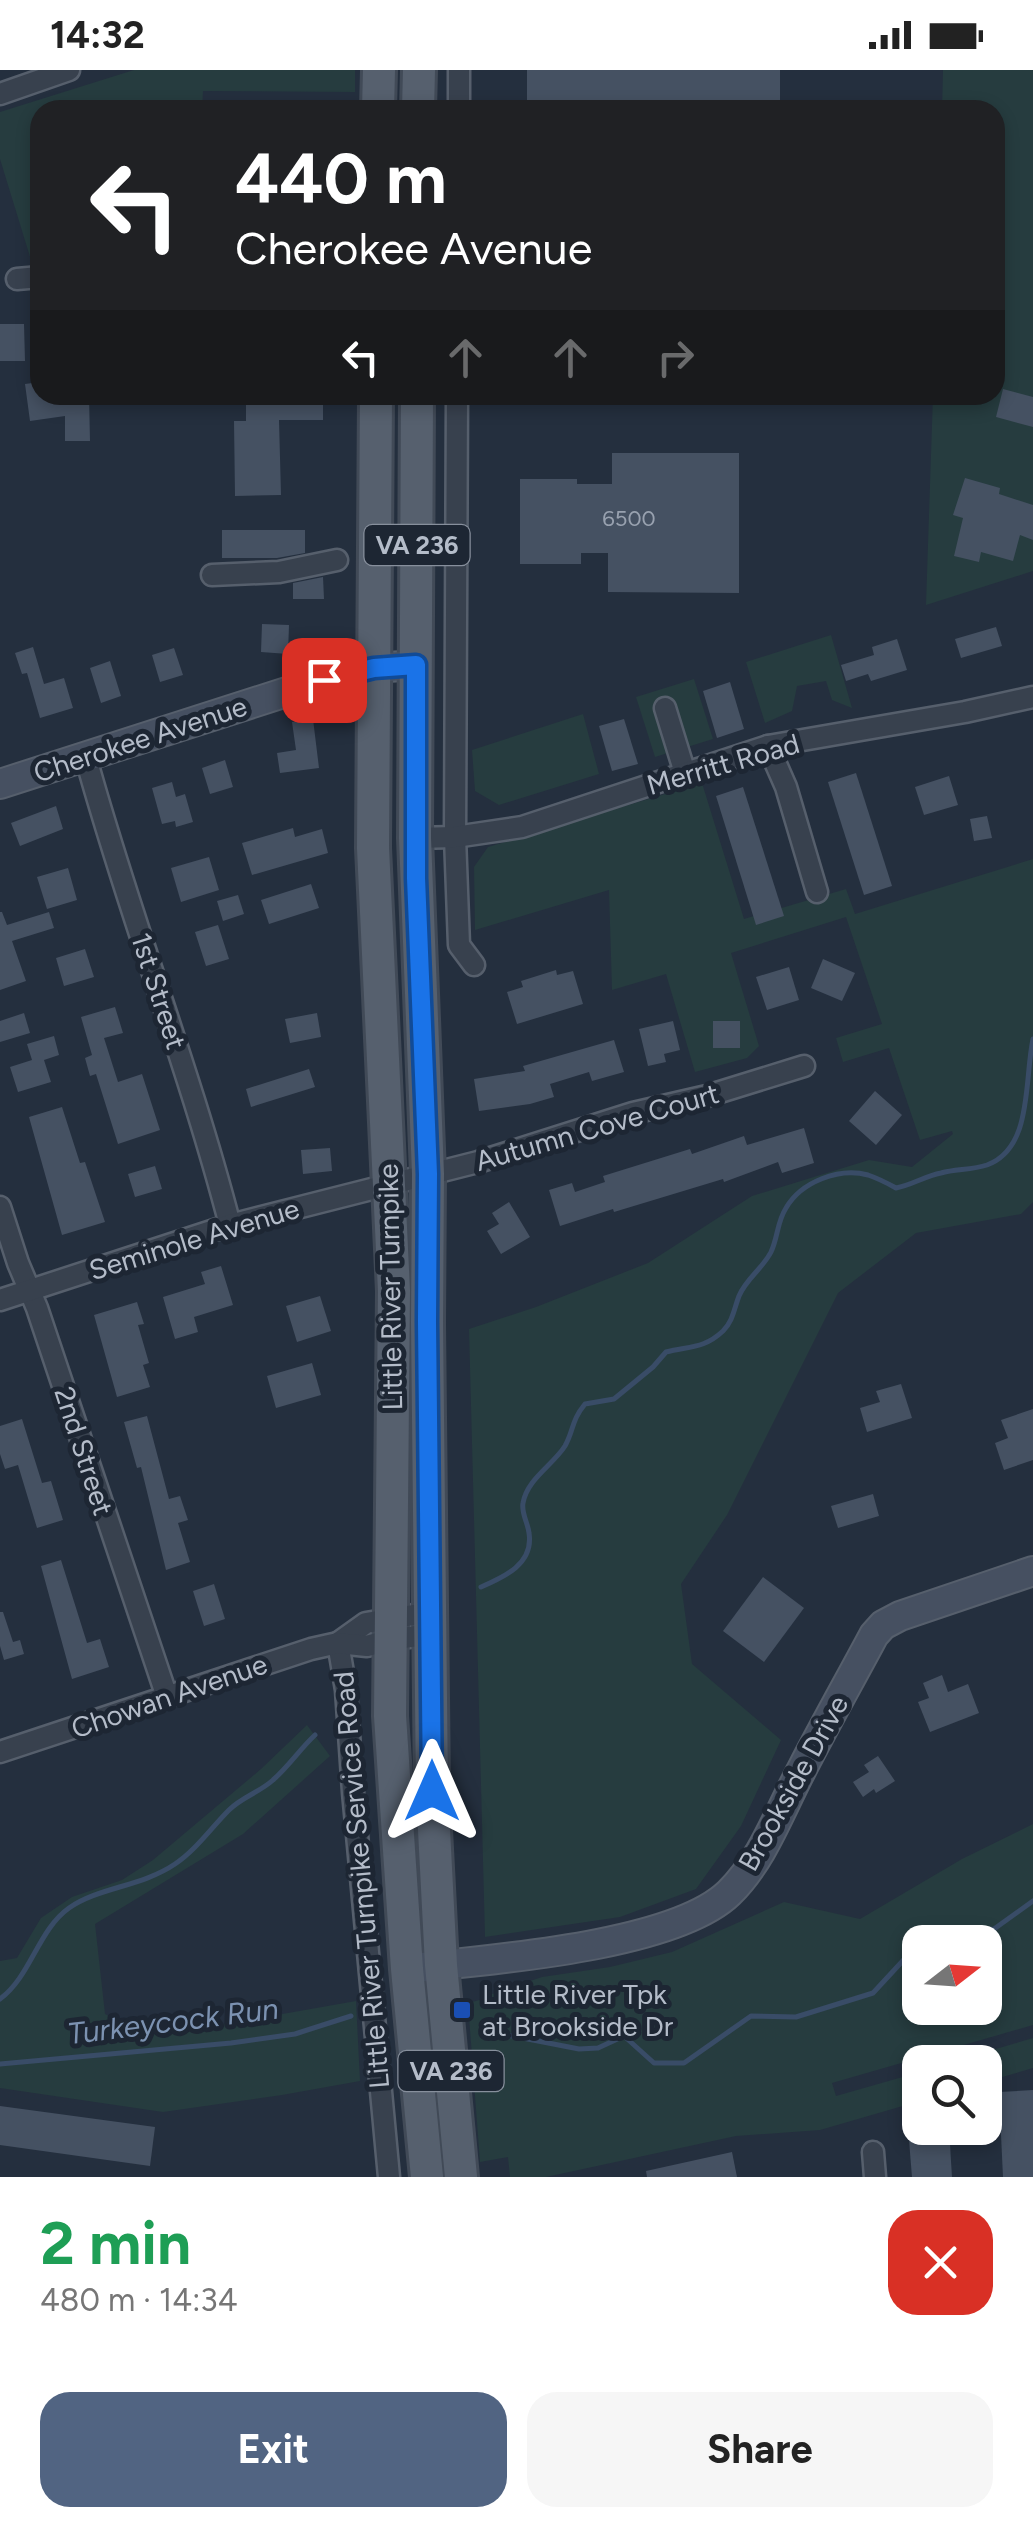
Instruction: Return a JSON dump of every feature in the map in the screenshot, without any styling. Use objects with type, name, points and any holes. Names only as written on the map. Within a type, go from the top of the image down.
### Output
[{"type":"main road","points":[[378,70],[378,100]]},
{"type":"main road","points":[[418,100],[419,70]]},
{"type":"main road","name":"Little River Turnpike","points":[[376,405],[374,848],[394,1346],[390,1716],[427,2177]]},
{"type":"main road","name":"Little River Turnpike","points":[[417,405],[415,838],[428,1174],[432,1809],[441,1965],[461,2177]]},
{"type":"street","points":[[0,94],[69,70]]},
{"type":"street","points":[[459,70],[459,100]]},
{"type":"street","points":[[17,278],[30,277]]},
{"type":"street","points":[[457,405],[455,837],[459,945],[474,965]]},
{"type":"street","points":[[212,575],[279,572],[338,560]]},
{"type":"street","name":"Cherokee Avenue","points":[[0,784],[310,684],[374,668],[455,660]]},
{"type":"street","name":"Merritt Road","points":[[415,838],[455,837],[522,827],[768,746],[1033,697]]},
{"type":"street","points":[[665,708],[686,773]]},
{"type":"street","points":[[768,746],[786,787],[816,892]]},
{"type":"street","name":"1st Street","points":[[86,758],[212,1157],[230,1226]]},
{"type":"street","name":"Autumn Cove Court","points":[[389,1184],[478,1162],[633,1113],[708,1096],[804,1066]]},
{"type":"street","name":"Seminole Avenue","points":[[0,1300],[230,1226],[389,1184]]},
{"type":"street","name":"2nd Street","points":[[0,1206],[166,1697]]},
{"type":"street","name":"Brookside Drive","points":[[408,1968],[593,1943],[661,1928],[714,1906],[730,1892],[757,1856],[883,1625],[937,1602],[1033,1572]]},
{"type":"street","name":"Chowan Avenue","points":[[0,1752],[301,1652],[338,1644],[366,1623],[389,1630],[431,1623]]},
{"type":"street","name":"Little River Turnpike Service Road","points":[[338,1644],[346,1690],[389,2177]]},
{"type":"street","points":[[874,2152],[875,2177]]},
{"type":"green space","points":[[134,70],[355,70],[355,92],[203,91],[203,100],[38,100]]},
{"type":"green space","points":[[943,70],[1033,70],[1033,571],[926,605],[933,405],[1005,405],[1005,100],[942,100]]},
{"type":"green space","points":[[30,103],[30,257],[0,159],[0,112]]},
{"type":"green space","points":[[831,635],[852,708],[832,700],[826,681],[797,686],[792,711],[765,723],[746,662]]},
{"type":"green space","points":[[694,679],[713,739],[655,757],[636,697]]},
{"type":"green space","points":[[583,714],[599,774],[499,805],[475,791],[472,750]]},
{"type":"green space","points":[[702,783],[744,919],[846,889],[855,914],[1033,859],[1033,1202],[1021,1214],[916,1233],[838,1293],[727,1515],[681,1584],[692,1664],[781,1740],[741,1826],[696,1889],[620,1917],[485,1937],[469,1329],[648,1263],[752,1196],[869,1160],[912,1167],[953,1134],[952,1131],[920,1140],[889,1048],[843,1062],[836,1038],[882,1024],[846,917],[731,953],[759,1046],[747,1058],[695,1072],[666,974],[612,990],[609,890],[475,930],[474,867],[488,847]]},
{"type":"green space","points":[[307,1725],[330,1756],[243,1834],[95,1924],[105,2014],[125,2024],[185,2031],[356,2001],[360,2081],[163,2112],[0,2088],[0,1961],[17,1958],[41,1918],[72,1897],[122,1880],[153,1860]]},
{"type":"green space","points":[[1033,1824],[1033,2025],[964,2045],[902,2045],[902,2063],[832,2083],[836,2096],[902,2077],[902,2106],[820,2130],[736,2136],[546,2177],[510,2177],[508,2157],[480,2162],[468,2003],[542,1977],[610,1967],[672,1952],[784,1902],[860,1919],[962,1859]]},
{"type":"green space","points":[[1033,2038],[1033,2068],[1002,2077],[1002,2047]]},
{"type":"building","points":[[527,70],[780,70],[780,100],[527,100]]},
{"type":"building","points":[[0,324],[24,324],[25,361],[0,361]]},
{"type":"building","points":[[30,383],[30,405],[89,405],[90,441],[65,441],[65,416],[30,421],[25,384]]},
{"type":"building","points":[[1005,390],[1033,397],[1033,427],[996,417],[999,405],[1005,405]]},
{"type":"building","points":[[246,405],[323,405],[323,420],[279,420],[281,495],[235,496],[234,421],[246,421]]},
{"type":"building","points":[[612,453],[739,453],[739,593],[608,592],[608,553],[581,553],[581,564],[520,564],[520,479],[577,479],[577,484],[612,484]]},
{"type":"building","points":[[965,478],[1000,488],[999,494],[1033,505],[1033,540],[1020,535],[1013,561],[981,552],[979,562],[954,556],[963,518],[953,515]]},
{"type":"building","points":[[222,530],[305,530],[305,553],[277,558],[222,558]]},
{"type":"building","points":[[323,577],[324,599],[293,599],[293,583]]},
{"type":"building","points":[[262,624],[289,625],[288,654],[261,652]]},
{"type":"building","points":[[996,627],[1002,646],[961,658],[955,639]]},
{"type":"building","points":[[897,639],[907,670],[871,681],[868,674],[846,681],[841,665],[874,655],[872,647]]},
{"type":"building","points":[[33,647],[44,684],[64,678],[73,708],[40,718],[27,673],[22,674],[15,653]]},
{"type":"building","points":[[174,648],[183,675],[160,682],[152,655]]},
{"type":"building","points":[[110,661],[121,696],[101,703],[90,668]]},
{"type":"building","points":[[730,682],[744,729],[717,738],[703,691]]},
{"type":"building","points":[[313,719],[319,768],[280,773],[277,753],[296,750],[292,722]]},
{"type":"building","points":[[624,719],[638,764],[612,771],[599,726]]},
{"type":"building","points":[[225,760],[233,787],[210,794],[202,768]]},
{"type":"building","points":[[856,773],[892,886],[864,895],[828,782]]},
{"type":"building","points":[[949,776],[958,805],[924,815],[915,787]]},
{"type":"building","points":[[172,782],[176,797],[185,794],[193,822],[176,827],[175,821],[162,824],[152,788]]},
{"type":"building","points":[[743,787],[784,916],[756,925],[716,796]]},
{"type":"building","points":[[56,806],[63,829],[20,846],[11,823]]},
{"type":"building","points":[[987,816],[992,838],[974,841],[970,819]]},
{"type":"building","points":[[293,828],[295,837],[322,829],[328,853],[252,875],[242,843]]},
{"type":"building","points":[[209,857],[219,890],[181,902],[171,868]]},
{"type":"building","points":[[68,868],[77,900],[47,909],[37,877]]},
{"type":"building","points":[[311,884],[319,908],[269,924],[261,900]]},
{"type":"building","points":[[238,895],[244,914],[223,921],[217,901]]},
{"type":"building","points":[[0,912],[7,925],[49,912],[54,928],[12,941],[26,981],[0,990]]},
{"type":"building","points":[[218,925],[229,959],[206,966],[195,932]]},
{"type":"building","points":[[85,949],[94,977],[64,986],[56,958]]},
{"type":"building","points":[[823,959],[855,973],[842,1001],[811,988]]},
{"type":"building","points":[[789,967],[799,1000],[767,1010],[756,977]]},
{"type":"building","points":[[556,970],[557,975],[573,971],[583,1004],[517,1024],[507,992],[523,987],[521,981]]},
{"type":"building","points":[[115,1007],[123,1033],[104,1038],[118,1082],[142,1074],[160,1130],[118,1144],[96,1074],[90,1076],[85,1058],[92,1055],[81,1017]]},
{"type":"building","points":[[24,1013],[30,1033],[0,1042],[0,1021]]},
{"type":"building","points":[[317,1013],[321,1037],[290,1043],[285,1019]]},
{"type":"building","points":[[673,1021],[680,1050],[664,1054],[666,1062],[648,1066],[639,1029]]},
{"type":"building","points":[[713,1021],[740,1021],[740,1048],[713,1048]]},
{"type":"building","points":[[54,1036],[59,1055],[44,1060],[51,1082],[18,1092],[10,1067],[32,1060],[27,1044]]},
{"type":"building","points":[[614,1040],[624,1072],[592,1081],[589,1072],[550,1084],[554,1097],[479,1111],[474,1079],[525,1071],[523,1066]]},
{"type":"building","points":[[309,1069],[315,1087],[251,1107],[246,1089]]},
{"type":"building","points":[[875,1091],[902,1115],[876,1145],[849,1121]]},
{"type":"building","points":[[62,1107],[105,1222],[62,1235],[29,1117]]},
{"type":"building","points":[[804,1128],[814,1163],[782,1173],[778,1162],[724,1182],[723,1179],[560,1226],[549,1190],[572,1183],[575,1192],[605,1182],[603,1176],[690,1149],[692,1154],[744,1136],[747,1145]]},
{"type":"building","points":[[330,1148],[332,1171],[303,1174],[301,1150]]},
{"type":"building","points":[[155,1166],[162,1189],[135,1197],[128,1174]]},
{"type":"building","points":[[509,1202],[530,1237],[501,1254],[487,1231],[499,1224],[492,1213]]},
{"type":"building","points":[[221,1266],[233,1305],[194,1317],[198,1332],[175,1339],[163,1297],[205,1284],[201,1272]]},
{"type":"building","points":[[320,1296],[331,1331],[297,1342],[286,1306]]},
{"type":"building","points":[[137,1302],[144,1324],[138,1325],[149,1363],[143,1365],[150,1387],[117,1397],[94,1315]]},
{"type":"building","points":[[312,1363],[321,1395],[276,1408],[267,1376]]},
{"type":"building","points":[[901,1384],[912,1418],[867,1432],[860,1408],[880,1402],[876,1391]]},
{"type":"building","points":[[1033,1409],[1033,1460],[1004,1470],[995,1443],[1008,1438],[1001,1420]]},
{"type":"building","points":[[147,1416],[169,1499],[180,1496],[188,1520],[178,1523],[190,1562],[166,1570],[141,1467],[137,1468],[124,1422]]},
{"type":"building","points":[[22,1419],[42,1483],[51,1481],[63,1520],[37,1528],[18,1465],[5,1469],[0,1454],[0,1426]]},
{"type":"building","points":[[873,1494],[879,1516],[838,1528],[831,1506]]},
{"type":"building","points":[[61,1560],[87,1643],[100,1639],[109,1667],[72,1679],[41,1566]]},
{"type":"building","points":[[763,1577],[804,1608],[764,1662],[723,1631]]},
{"type":"building","points":[[214,1584],[225,1619],[204,1626],[193,1591]]},
{"type":"building","points":[[0,1612],[13,1642],[20,1640],[24,1654],[4,1660]]},
{"type":"building","points":[[942,1675],[948,1692],[968,1684],[979,1713],[930,1732],[918,1702],[929,1698],[923,1683]]},
{"type":"building","points":[[878,1756],[895,1781],[863,1797],[853,1782],[869,1772],[864,1765]]},
{"type":"building","points":[[1033,2090],[1033,2177],[1003,2177],[1002,2092]]},
{"type":"building","points":[[0,2106],[155,2127],[150,2166],[0,2145]]},
{"type":"building","points":[[909,2145],[950,2145],[952,2177],[912,2177]]},
{"type":"building","points":[[732,2152],[737,2177],[647,2177],[646,2171]]},
{"type":"waterway","name":"Turkeycock Run","points":[[481,1587],[516,1568],[527,1553],[525,1494],[565,1446],[585,1404],[614,1399],[666,1352],[703,1344],[723,1331],[742,1290],[771,1252],[786,1208],[801,1191],[822,1179],[845,1173],[868,1175],[896,1188],[935,1174],[987,1165],[1002,1156],[1012,1144],[1024,1111],[1033,1039]]},
{"type":"waterway","name":"Turkeycock Run","points":[[0,1999],[20,1978],[58,1917],[93,1895],[148,1878],[175,1864],[234,1805],[273,1780],[315,1735]]},
{"type":"waterway","name":"Turkeycock Run","points":[[492,2032],[579,2049],[598,2048],[624,2036],[654,2063],[684,2063],[751,2016],[796,2017],[873,1993],[922,1940],[956,1931],[994,1929],[1033,1901]]},
{"type":"waterway","name":"Turkeycock Run","points":[[0,2064],[231,2043],[295,2034],[351,2016]]},
{"type":"place","name":"Little River Tpk at Brookside Dr","points":[[462,2010]]},
{"type":"route","points":[[324,680],[374,668],[416,665],[415,838],[428,1174],[432,1791]]}]
